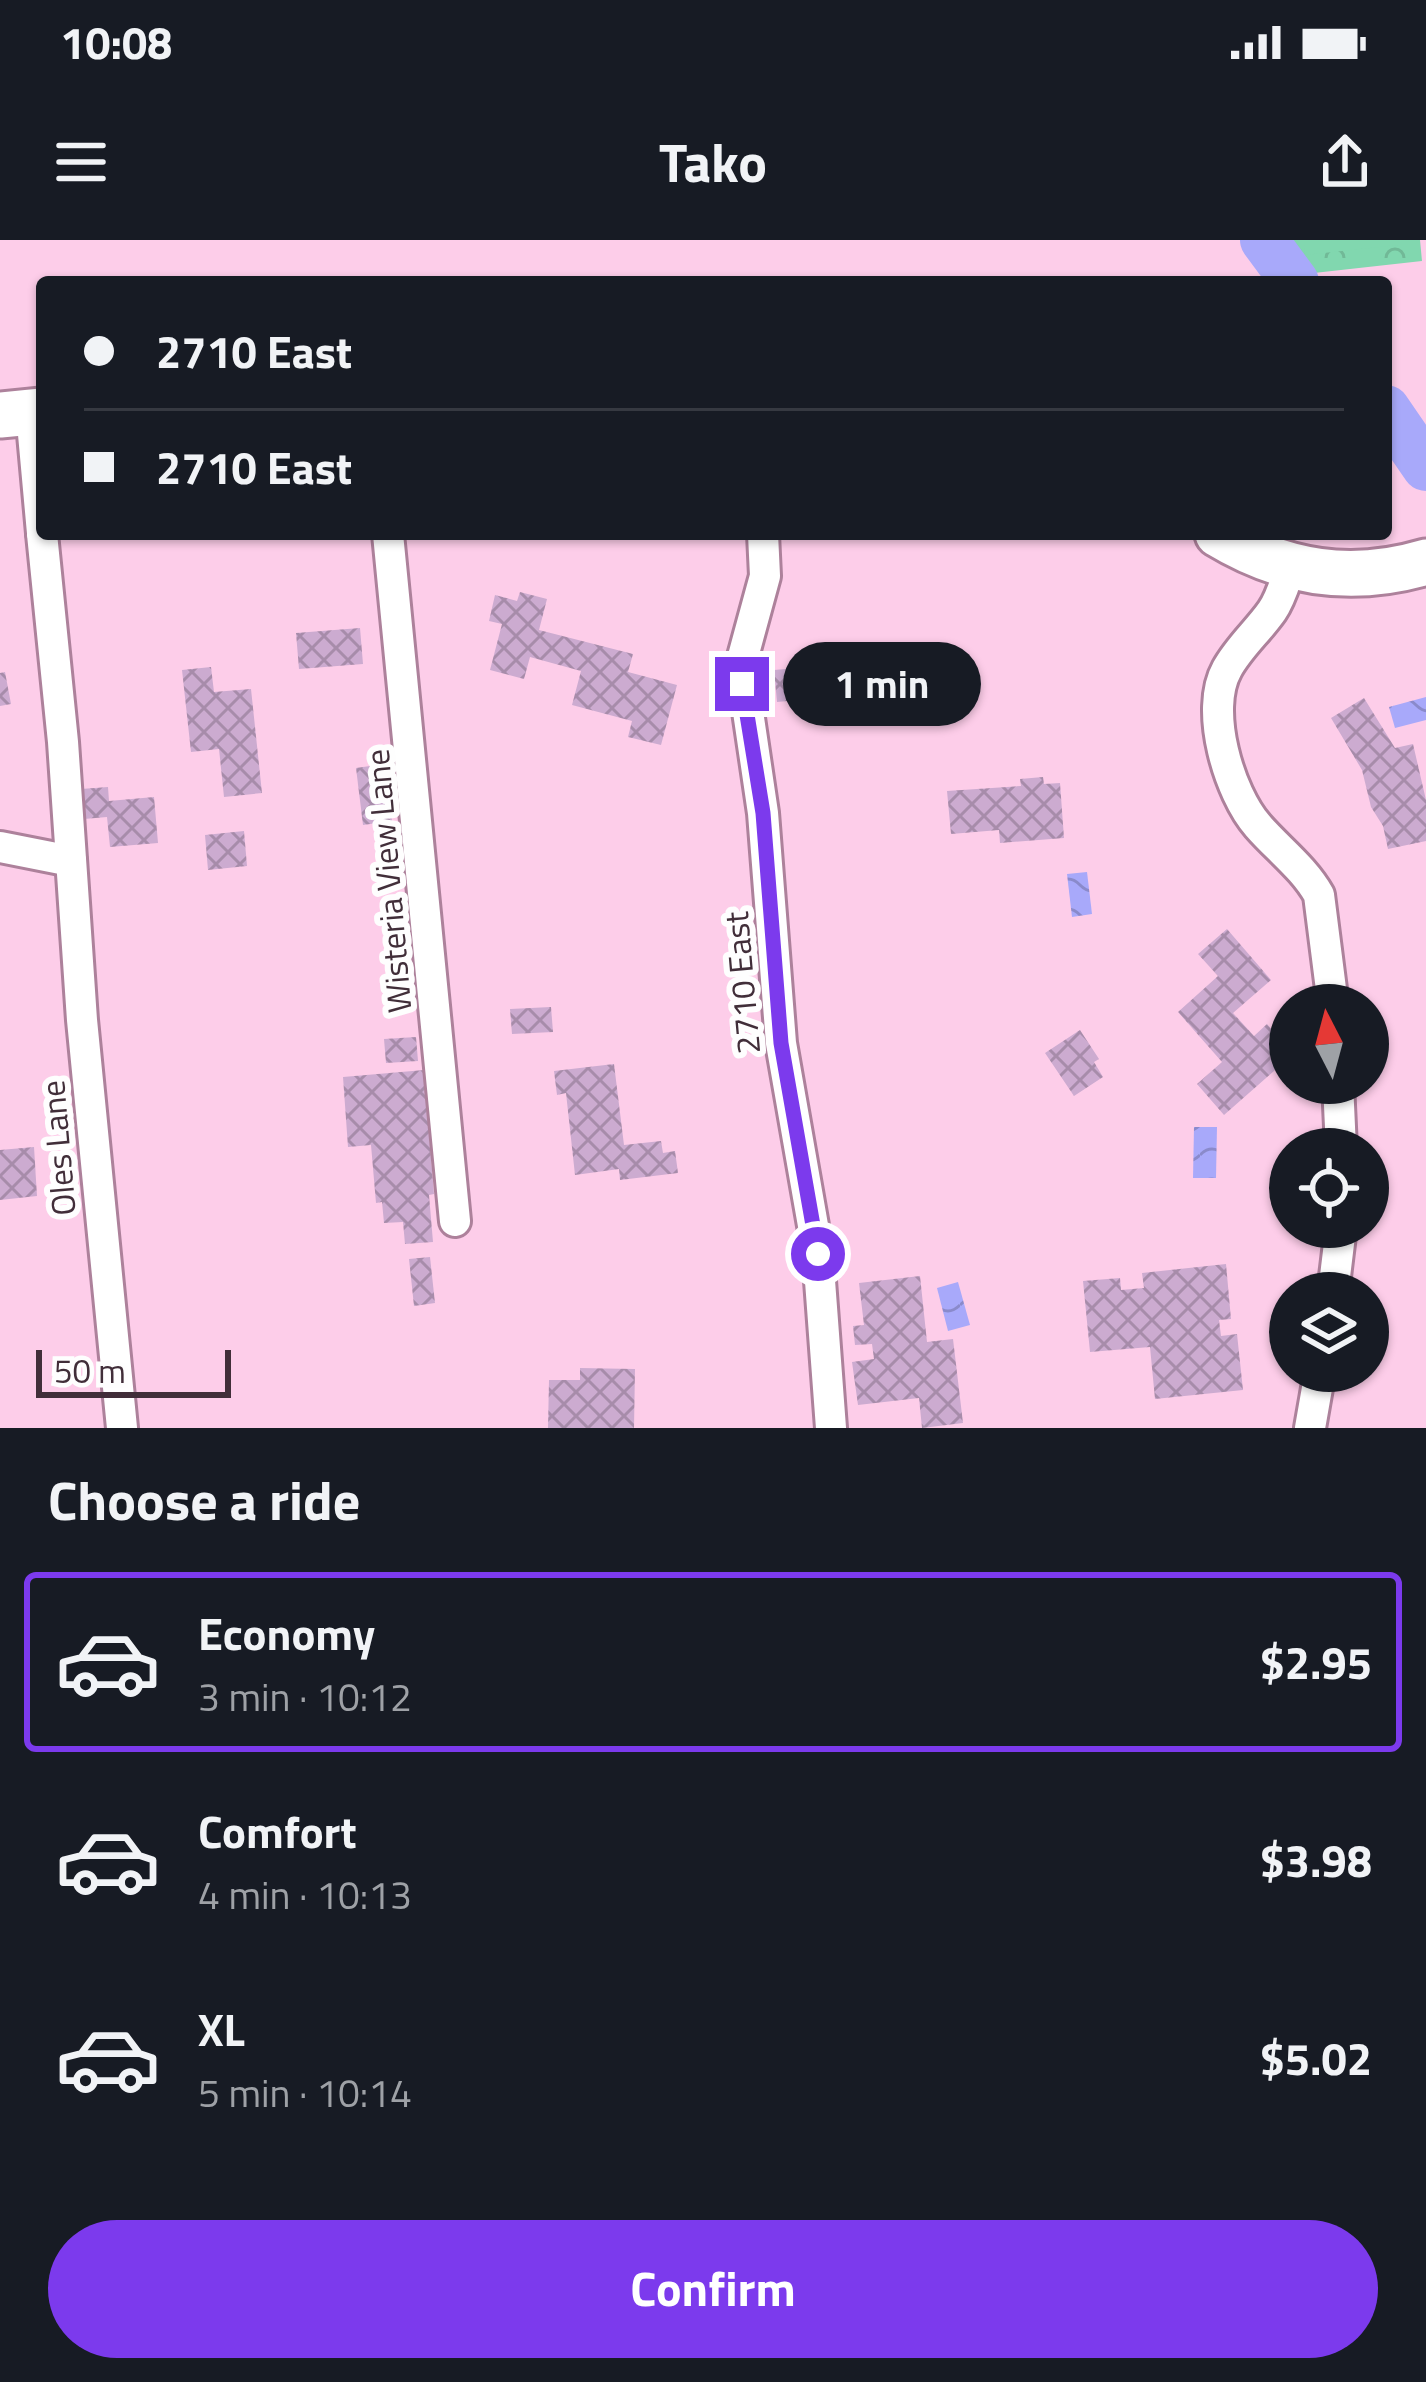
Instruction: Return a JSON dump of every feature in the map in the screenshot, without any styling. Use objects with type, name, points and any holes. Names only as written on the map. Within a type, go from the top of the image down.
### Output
[{"type":"main road","points":[[1229,540],[1290,568],[1366,574],[1426,562]]},
{"type":"street","name":"Oles Lane","points":[[24,413],[36,493]]},
{"type":"street","name":"Oles Lane","points":[[43,540],[122,1428]]},
{"type":"street","name":"Wisteria View Lane","points":[[389,540],[455,1221]]},
{"type":"street","name":"2710 East","points":[[763,540],[765,576],[741,664],[763,813],[781,1043],[818,1254],[831,1428]]},
{"type":"street","points":[[1290,568],[1276,607],[1224,672],[1219,690],[1220,736],[1230,776],[1254,822],[1311,881],[1319,896],[1330,984]]},
{"type":"street","points":[[0,847],[71,861]]},
{"type":"street","points":[[1310,1428],[1316,1392]]},
{"type":"green space","points":[[1292,240],[1420,240],[1422,261],[1296,275]]},
{"type":"green space","points":[[1304,240],[1398,240],[1398,245],[1305,255]]},
{"type":"water","points":[[1426,697],[1426,720],[1395,728],[1389,707]]},
{"type":"water","points":[[1087,872],[1092,914],[1072,917],[1067,874]]},
{"type":"water","points":[[1194,1127],[1217,1127],[1216,1178],[1193,1178]]},
{"type":"water","points":[[958,1282],[970,1325],[948,1331],[937,1288]]},
{"type":"building","points":[[520,592],[547,599],[539,630],[633,654],[628,672],[677,685],[661,745],[628,737],[632,721],[572,705],[581,671],[530,657],[524,679],[490,670],[502,624],[489,621],[495,595],[517,601]]},
{"type":"building","points":[[360,628],[363,664],[299,669],[296,633]]},
{"type":"building","points":[[877,661],[879,686],[851,689],[851,695],[777,702],[774,670]]},
{"type":"building","points":[[211,667],[214,692],[251,689],[262,793],[224,797],[219,749],[191,752],[182,670]]},
{"type":"building","points":[[5,672],[11,704],[0,706],[0,673]]},
{"type":"building","points":[[1364,698],[1395,748],[1413,744],[1426,800],[1426,841],[1388,849],[1362,770],[1331,718]]},
{"type":"building","points":[[384,764],[392,821],[363,825],[356,768]]},
{"type":"building","points":[[1043,777],[1044,784],[1060,783],[1064,838],[1000,843],[999,830],[951,834],[947,791],[1021,786],[1020,779]]},
{"type":"building","points":[[108,787],[109,801],[154,797],[158,843],[110,847],[107,817],[84,819],[81,789]]},
{"type":"building","points":[[244,831],[247,866],[208,870],[205,835]]},
{"type":"building","points":[[1227,929],[1271,980],[1233,1013],[1254,1036],[1269,1026],[1269,1075],[1224,1115],[1197,1084],[1222,1062],[1178,1012],[1218,976],[1198,954]]},
{"type":"building","points":[[551,1007],[553,1032],[512,1034],[510,1009]]},
{"type":"building","points":[[1080,1030],[1099,1059],[1094,1062],[1103,1077],[1074,1096],[1045,1053]]},
{"type":"building","points":[[416,1037],[418,1061],[386,1063],[384,1039]]},
{"type":"building","points":[[614,1064],[624,1145],[661,1141],[663,1153],[675,1151],[678,1173],[620,1180],[619,1169],[575,1175],[566,1093],[557,1095],[554,1071]]},
{"type":"building","points":[[424,1070],[433,1242],[405,1244],[403,1222],[384,1223],[382,1202],[376,1203],[371,1145],[348,1147],[343,1077]]},
{"type":"building","points":[[34,1147],[37,1196],[0,1200],[0,1150]]},
{"type":"building","points":[[430,1257],[435,1303],[414,1306],[409,1259]]},
{"type":"building","points":[[1226,1264],[1231,1319],[1219,1320],[1221,1336],[1237,1334],[1243,1390],[1155,1399],[1150,1347],[1090,1352],[1083,1281],[1120,1278],[1121,1290],[1144,1288],[1142,1273]]},
{"type":"building","points":[[920,1276],[927,1342],[953,1339],[963,1423],[922,1428],[919,1398],[858,1405],[852,1362],[874,1359],[872,1344],[855,1345],[853,1326],[864,1325],[859,1283]]},
{"type":"building","points":[[580,1368],[635,1369],[634,1428],[548,1428],[549,1380],[580,1380]]},
{"type":"waterway","points":[[1264,240],[1291,276]]},
{"type":"waterway","points":[[1392,418],[1426,467]]},
{"type":"route","points":[[742,684],[763,813],[781,1043],[818,1254]]}]
